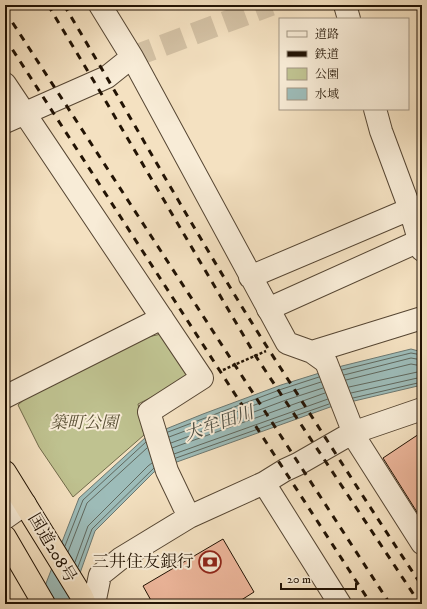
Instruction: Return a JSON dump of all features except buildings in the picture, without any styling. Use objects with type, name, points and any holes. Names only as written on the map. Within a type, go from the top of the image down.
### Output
[{"type":"highway","name":"国道208号","points":[[5,472],[54,554],[86,601]]},
{"type":"highway","name":"国道208号","points":[[5,537],[40,598]]},
{"type":"street","points":[[100,5],[132,57],[287,343],[319,357],[352,429],[422,543]]},
{"type":"street","points":[[345,5],[349,18]]},
{"type":"street","points":[[5,122],[107,77],[132,57]]},
{"type":"street","points":[[5,84],[202,378],[149,412],[167,471],[189,517]]},
{"type":"street","points":[[268,309],[421,244],[416,209],[381,132],[375,110]]},
{"type":"street","points":[[250,277],[416,209]]},
{"type":"street","points":[[5,398],[162,318]]},
{"type":"street","points":[[319,357],[422,318]]},
{"type":"street","points":[[86,601],[100,575],[120,559],[189,517],[264,483],[298,464],[352,429],[422,409]]},
{"type":"street","points":[[264,483],[340,604]]},
{"type":"street","points":[[5,518],[25,504]]},
{"type":"path","points":[[202,378],[287,343]]},
{"type":"green space","name":"築町公園","points":[[161,334],[187,375],[174,386],[138,404],[144,435],[73,497],[39,447],[18,405],[29,395],[148,337]]},
{"type":"water","name":"大牟田川","points":[[411,349],[422,352],[422,385],[333,406],[174,463],[154,472],[95,531],[69,604],[38,604],[79,498],[146,437],[281,385],[342,366]]},
{"type":"tunnel","points":[[132,57],[271,5]]},
{"type":"railway","points":[[48,5],[255,355],[420,604]]},
{"type":"railway","points":[[64,5],[242,307],[422,586]]},
{"type":"railway","points":[[5,11],[390,604]]},
{"type":"railway","points":[[5,38],[371,604]]},
{"type":"place","name":"三井住友銀行","points":[[210,562]]}]
